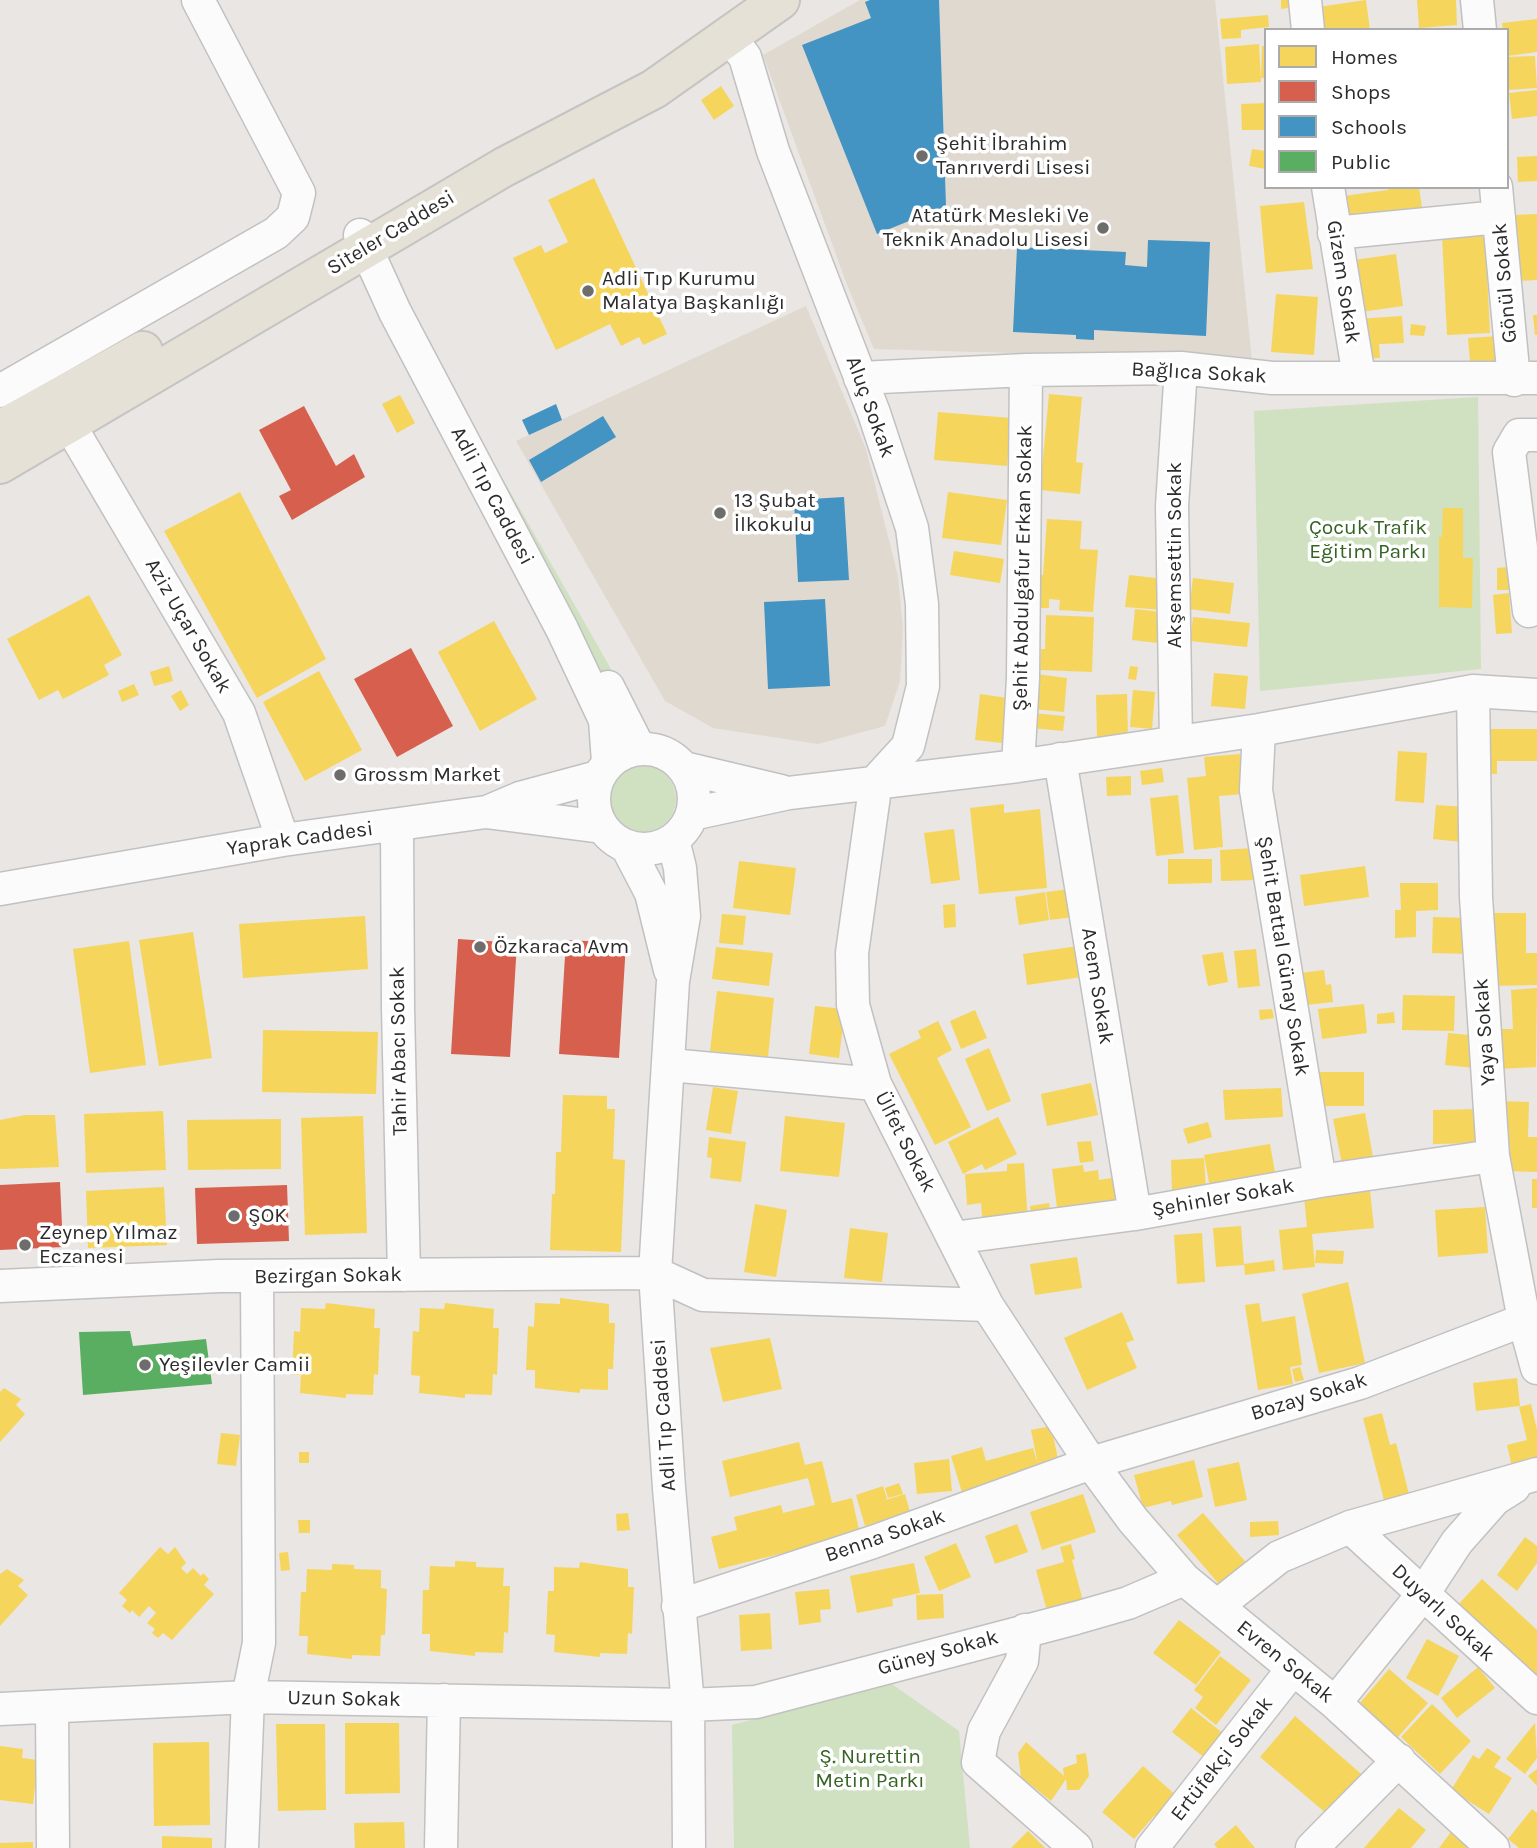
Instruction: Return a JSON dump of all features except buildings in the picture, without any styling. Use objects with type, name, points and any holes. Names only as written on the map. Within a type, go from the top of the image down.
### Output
[{"type":"main road","name":"Siteler Caddesi","points":[[0,464],[368,238],[689,50],[753,0]]},
{"type":"main road","name":"Siteler Caddesi","points":[[0,430],[654,89],[730,38],[780,0]]},
{"type":"street","points":[[0,391],[276,233],[293,217],[299,193],[198,0]]},
{"type":"street","points":[[1305,0],[1308,28]]},
{"type":"street","points":[[1477,0],[1480,28]]},
{"type":"street","name":"Aluç Sokak","points":[[730,38],[745,57],[773,151],[860,378],[912,528],[922,604],[923,686],[908,746],[876,781]]},
{"type":"street","name":"Gizem Sokak","points":[[1328,189],[1359,377]]},
{"type":"street","points":[[1334,233],[1497,202]]},
{"type":"street","name":"Gönül Sokak","points":[[1497,202],[1525,379]]},
{"type":"street","name":"Adli Tıp Caddesi","points":[[368,238],[639,748]]},
{"type":"street","name":"Adli Tıp Caddesi","points":[[368,238],[395,312],[568,640],[605,720],[603,770],[593,794],[594,811],[602,827],[613,839],[627,847],[651,893],[673,981]]},
{"type":"street","name":"Bağlıca Sokak","points":[[860,378],[1026,370],[1181,368],[1272,378],[1525,379]]},
{"type":"street","name":"Akşemsettin Sokak","points":[[1176,742],[1172,506],[1181,368]]},
{"type":"street","name":"Şehit Abdulgafur Erkan Sokak","points":[[1018,765],[1023,678],[1026,370]]},
{"type":"street","name":"Aziz Uçar Sokak","points":[[69,424],[240,713],[283,840]]},
{"type":"street","points":[[1529,611],[1509,452],[1519,435],[1537,435]]},
{"type":"street","points":[[692,814],[789,793],[1018,765],[1259,730],[1473,691],[1537,695]]},
{"type":"street","name":"Yaya Sokak","points":[[1473,691],[1476,897],[1493,1156],[1524,1320],[1537,1368]]},
{"type":"street","name":"Şehit Battal Günay Sokak","points":[[1259,730],[1256,790],[1320,1181]]},
{"type":"street","points":[[486,812],[520,797],[603,770],[622,752],[639,748],[657,749],[672,756],[684,768],[695,798],[692,814],[685,829],[673,840],[659,847],[643,850],[627,847]]},
{"type":"street","name":"Acem Sokak","points":[[1060,759],[1135,1214]]},
{"type":"street","points":[[684,768],[789,793]]},
{"type":"street","name":"Ülfet Sokak","points":[[876,781],[852,953],[853,1005],[875,1084],[987,1306],[1091,1463]]},
{"type":"street","name":"Yaprak Caddesi","points":[[0,889],[283,840],[486,812],[602,827]]},
{"type":"street","name":"Tahir Abacı Sokak","points":[[397,826],[404,1275]]},
{"type":"street","name":"Adli Tıp Caddesi","points":[[673,840],[680,868],[684,916],[673,981],[670,1065],[655,1273],[678,1606],[688,1705],[689,1848]]},
{"type":"street","points":[[670,1065],[875,1084]]},
{"type":"street","name":"Şehinler Sokak","points":[[953,1238],[1135,1214],[1320,1181],[1493,1156]]},
{"type":"street","points":[[655,1273],[703,1295],[987,1306]]},
{"type":"street","name":"Bezirgan Sokak","points":[[0,1286],[219,1276],[257,1278],[655,1273]]},
{"type":"street","points":[[242,1848],[248,1697],[259,1643],[257,1278]]},
{"type":"street","name":"Bozay Sokak","points":[[1091,1463],[1360,1382],[1524,1320]]},
{"type":"street","name":"Benna Sokak","points":[[678,1606],[873,1542],[1091,1463]]},
{"type":"street","name":"Evren Sokak","points":[[1091,1463],[1133,1520],[1184,1579],[1335,1703],[1493,1848]]},
{"type":"street","points":[[1217,1606],[1279,1557],[1350,1527],[1534,1481]]},
{"type":"street","points":[[1335,1703],[1423,1594],[1457,1542],[1495,1499],[1534,1481]]},
{"type":"street","name":"Duyarlı Sokak","points":[[1350,1527],[1537,1698]]},
{"type":"street","name":"Güney Sokak","points":[[688,1705],[756,1702],[1128,1603],[1184,1579]]},
{"type":"street","points":[[1025,1630],[1022,1661],[984,1731],[978,1762],[1065,1845]]},
{"type":"street","name":"Ertüfekçi Sokak","points":[[1152,1848],[1292,1670]]},
{"type":"street","name":"Uzun Sokak","points":[[0,1709],[248,1697],[688,1705]]},
{"type":"street","points":[[441,1848],[444,1700]]},
{"type":"street","points":[[52,1708],[53,1848]]},
{"type":"street","points":[[1312,1848],[1399,1760]]},
{"type":"shaded area","points":[[860,0],[1215,0],[1252,360],[874,349],[846,282],[763,55]]},
{"type":"shaded area","name":"13 Şubat İlkokulu","points":[[806,306],[866,449],[898,576],[903,628],[900,681],[885,726],[818,744],[713,728],[665,701],[516,441]]},
{"type":"green space","points":[[425,342],[632,706],[614,713]]},
{"type":"green space","name":"Çocuk Trafik Eğitim Parkı","points":[[1478,397],[1481,669],[1260,691],[1254,411]]},
{"type":"green space","points":[[643,766],[656,769],[666,776],[673,786],[676,799],[673,812],[666,822],[656,829],[643,832],[630,829],[620,822],[613,812],[610,799],[613,786],[620,776],[630,769]]},
{"type":"green space","name":"Ş. Nurettin Metin Parkı","points":[[889,1682],[959,1731],[970,1848],[734,1848],[732,1725]]},
{"type":"place","name":"Şehit İbrahim Tanrıverdi Lisesi","points":[[922,156]]},
{"type":"place","name":"Atatürk Mesleki Ve Teknik Anadolu Lisesi","points":[[1103,228]]},
{"type":"place","name":"Adli Tıp Kurumu Malatya Başkanlığı","points":[[588,291]]},
{"type":"place","name":"13 Şubat İlkokulu","points":[[720,513]]},
{"type":"place","name":"Grossm Market","points":[[340,775]]},
{"type":"place","name":"Özkaraca Avm","points":[[480,947]]},
{"type":"place","name":"ŞOK","points":[[234,1216]]},
{"type":"place","name":"Zeynep Yılmaz Eczanesi","points":[[25,1245]]},
{"type":"place","name":"Yeşilevler Camii","points":[[145,1365]]}]
